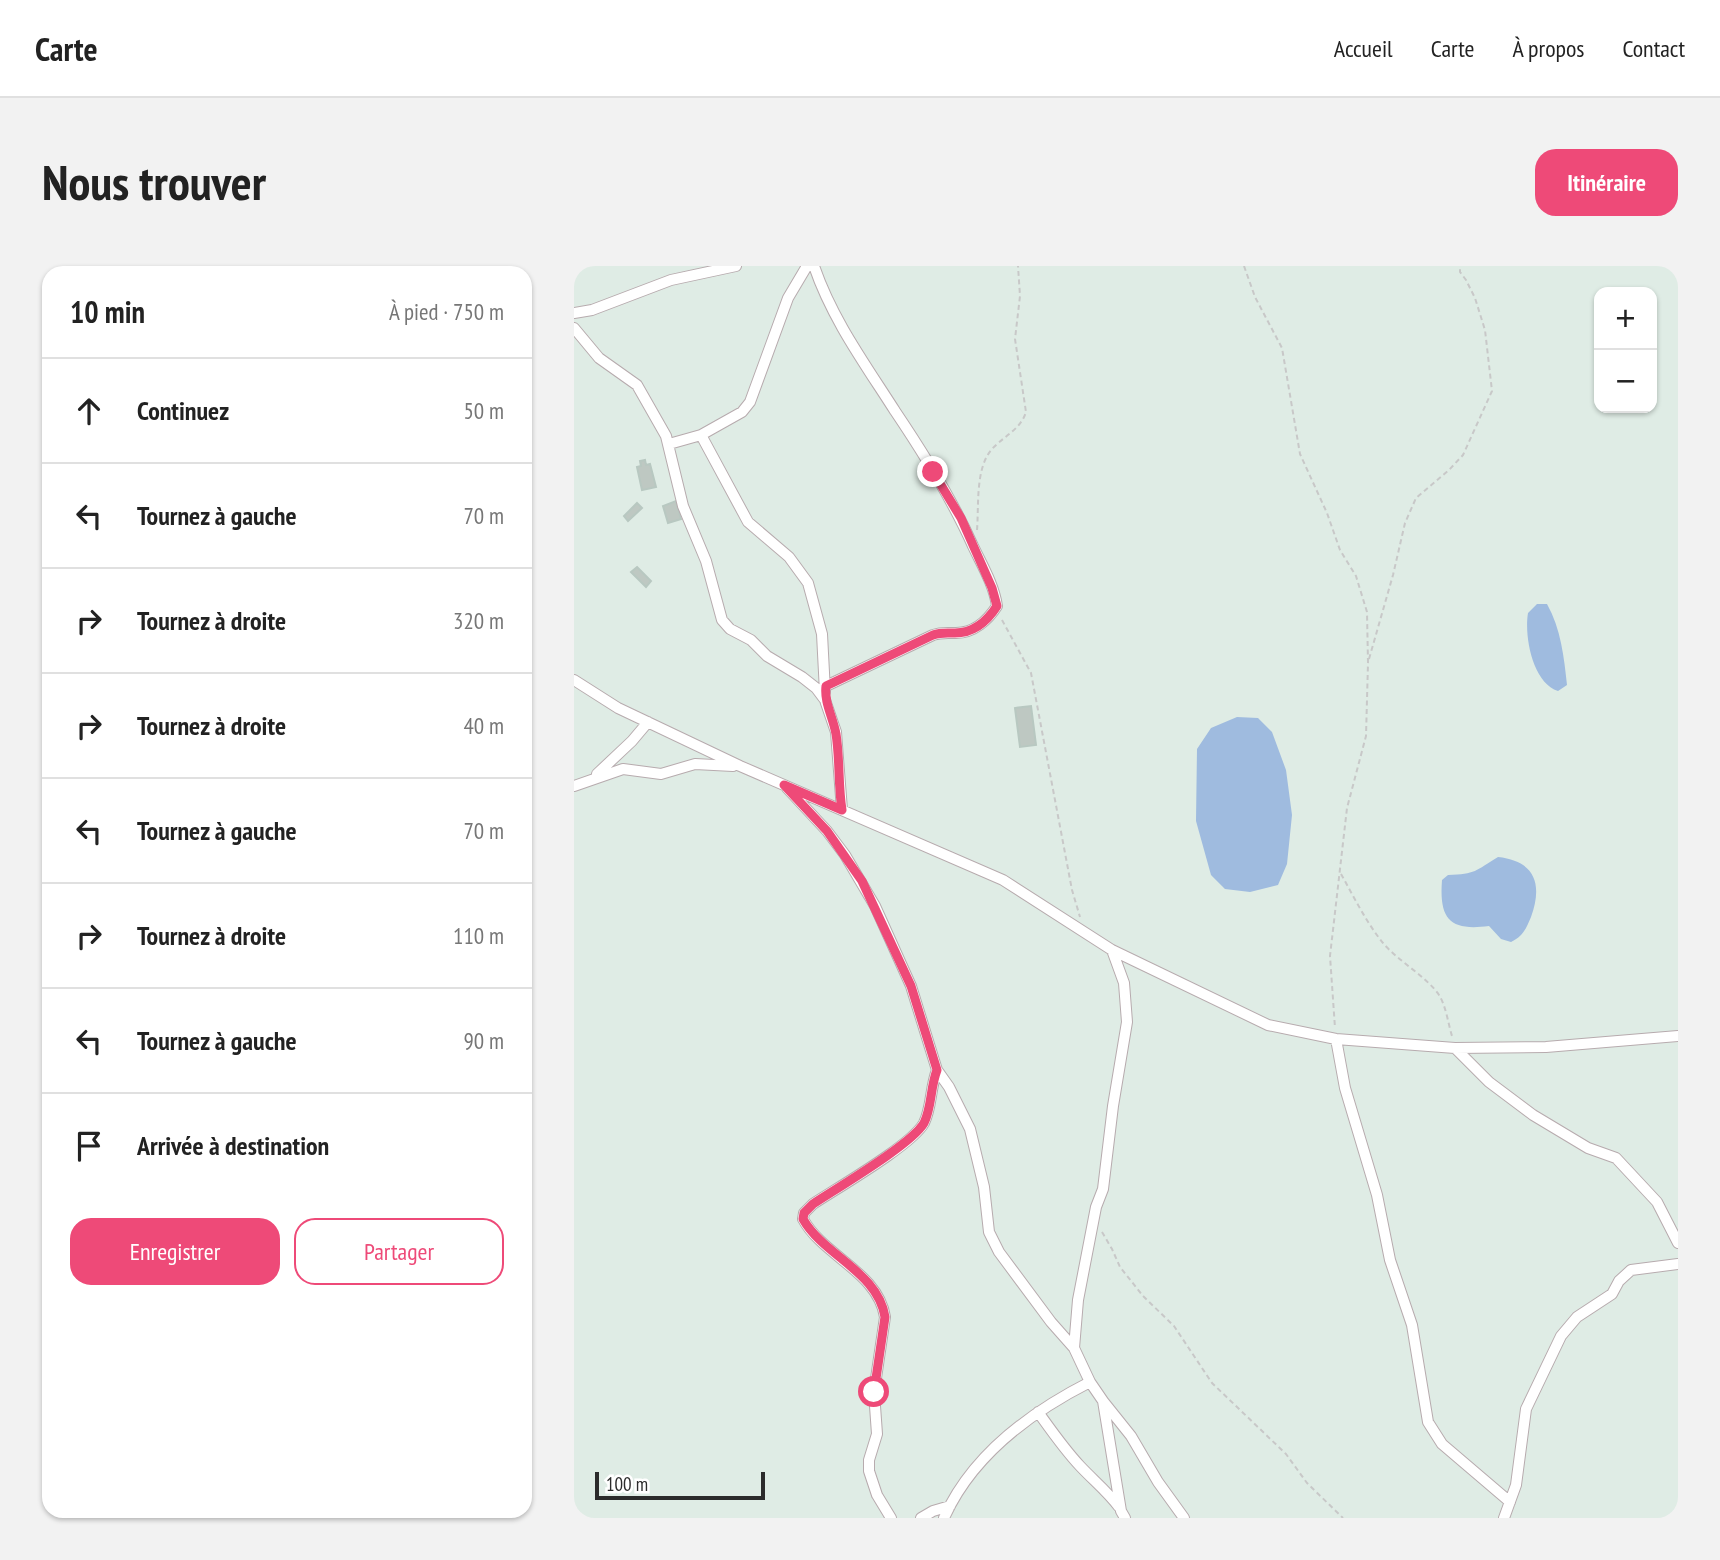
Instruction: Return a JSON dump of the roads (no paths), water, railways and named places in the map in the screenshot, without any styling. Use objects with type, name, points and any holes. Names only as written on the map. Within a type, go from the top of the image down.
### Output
[{"type":"street","points":[[574,313],[592,310],[671,280],[736,266]]},
{"type":"street","points":[[669,443],[701,435],[743,412],[750,402],[788,298],[807,266]]},
{"type":"street","points":[[814,266],[825,297],[861,360],[961,518],[992,588],[997,606],[990,618],[975,628],[965,632],[940,632],[826,686]]},
{"type":"street","points":[[574,328],[599,358],[637,385],[669,443],[683,506],[706,561],[722,620],[730,629],[751,640],[767,656],[802,677],[816,688],[825,700],[836,732],[842,810]]},
{"type":"street","points":[[701,435],[747,522],[789,557],[808,583],[822,634],[825,700]]},
{"type":"street","points":[[574,680],[618,708],[740,766],[1003,880],[1112,950],[1268,1025],[1336,1040],[1455,1048],[1546,1047],[1678,1037]]},
{"type":"street","points":[[592,780],[648,722]]},
{"type":"street","points":[[574,786],[623,769],[662,774],[695,764],[740,766]]},
{"type":"street","points":[[784,785],[827,831],[862,881],[911,986],[937,1070],[949,1087],[970,1129],[984,1188],[989,1232],[999,1252],[1051,1322],[1074,1348],[1090,1382],[1131,1436],[1164,1491],[1184,1518]]},
{"type":"street","points":[[1074,1348],[1080,1290],[1096,1207],[1103,1189],[1127,1022],[1124,983],[1112,950]]},
{"type":"street","points":[[1336,1040],[1345,1088],[1377,1195],[1390,1261],[1412,1325],[1428,1422],[1442,1444],[1510,1502]]},
{"type":"street","points":[[1455,1048],[1489,1082],[1532,1115],[1588,1148],[1616,1158],[1657,1202],[1678,1243]]},
{"type":"street","points":[[891,1518],[877,1495],[869,1471],[869,1460],[877,1434],[874,1392],[885,1317],[883,1306],[860,1275],[815,1235],[803,1219],[804,1213],[813,1204],[917,1133],[928,1114],[937,1070]]},
{"type":"street","points":[[1504,1518],[1516,1485],[1526,1409],[1561,1336],[1577,1317],[1612,1294],[1619,1281],[1631,1270],[1678,1264]]},
{"type":"street","points":[[944,1518],[975,1469],[1012,1432],[1038,1412],[1090,1382]]},
{"type":"street","points":[[1103,1401],[1123,1514]]},
{"type":"street","points":[[1038,1412],[1067,1451],[1107,1491],[1123,1514]]},
{"type":"street","points":[[921,1518],[950,1506]]}]
